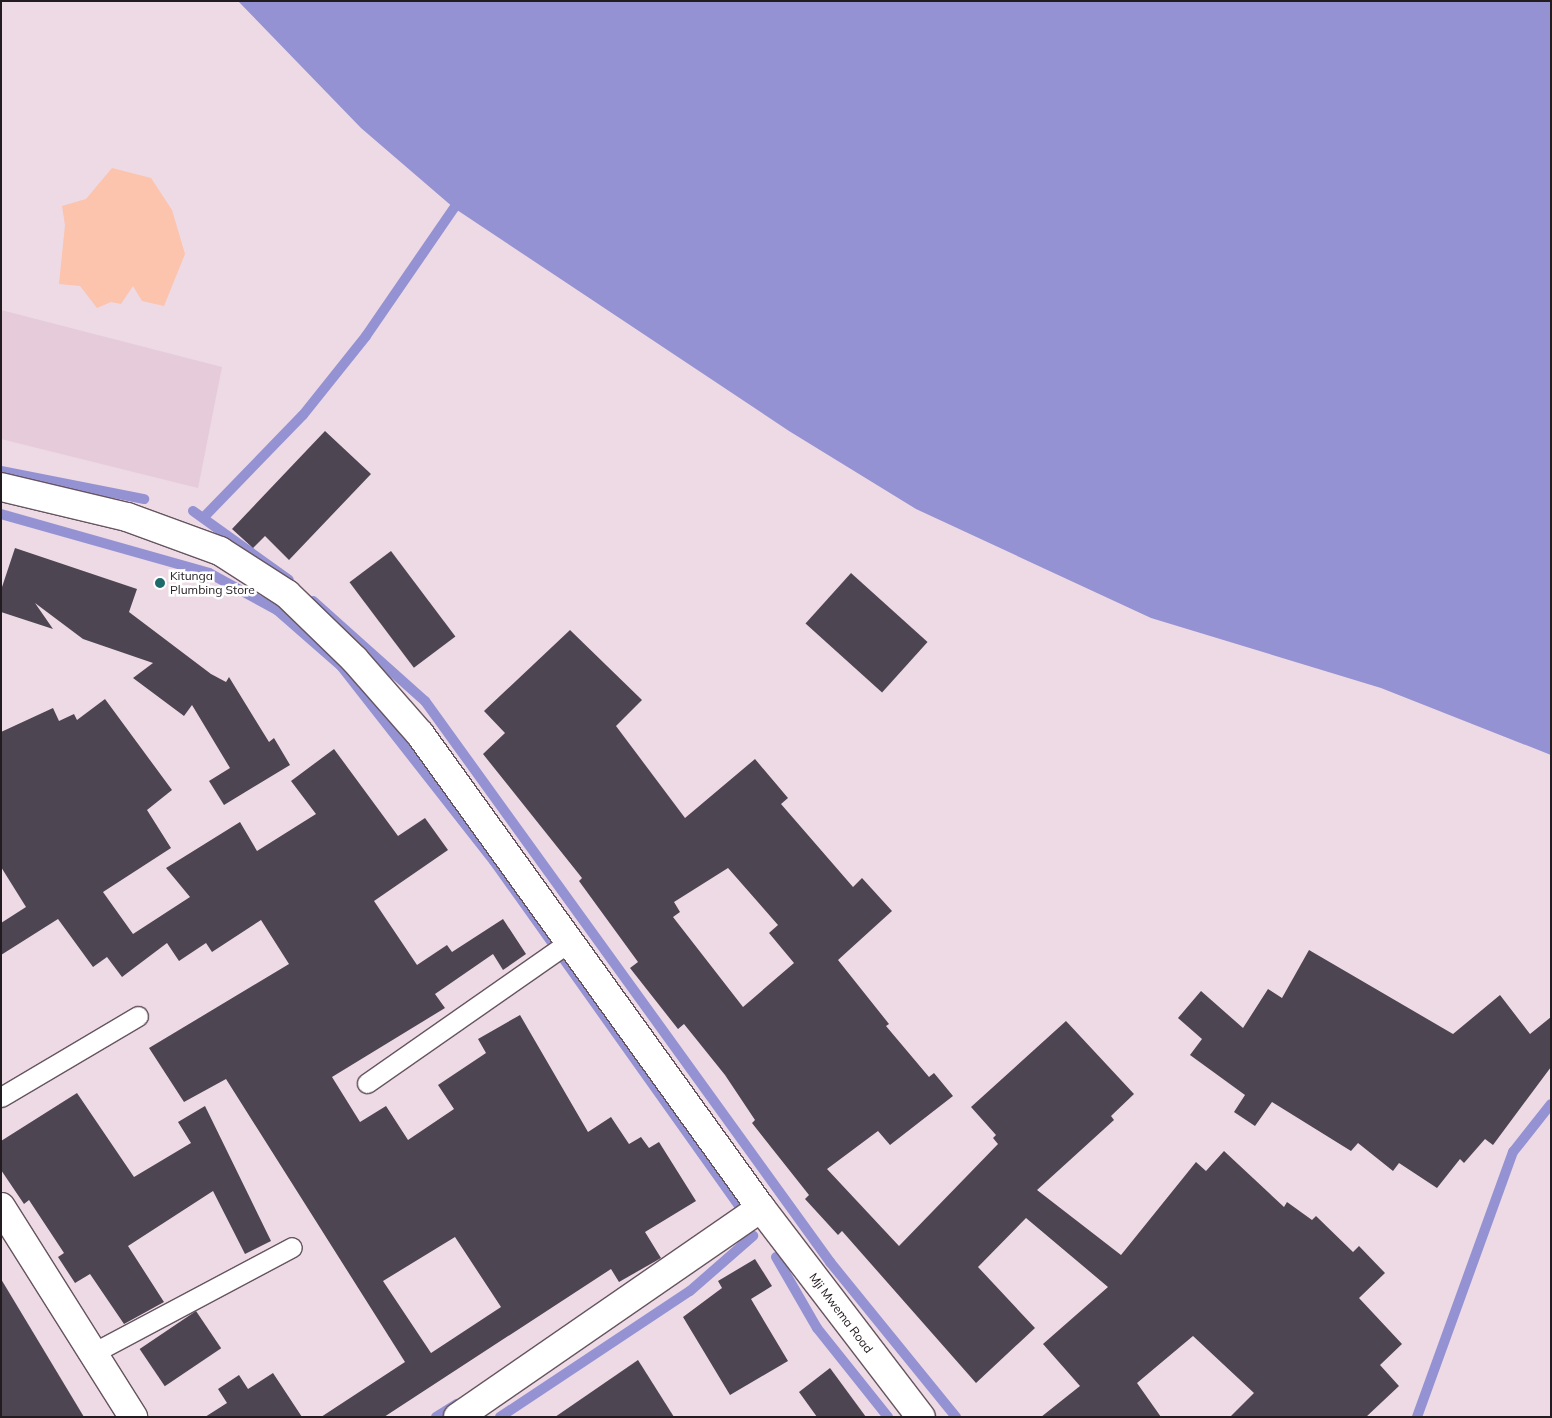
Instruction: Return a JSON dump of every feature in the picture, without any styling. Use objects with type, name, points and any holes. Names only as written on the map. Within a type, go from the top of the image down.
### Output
[{"type":"main road","name":"Mji Mwema Road","points":[[1,487],[127,516],[220,551],[287,594],[355,660],[420,734],[568,943],[762,1208],[921,1417]]},
{"type":"main road","points":[[1,1207],[133,1417]]},
{"type":"main road","points":[[458,1417],[762,1208]]},
{"type":"lane","points":[[367,1083],[568,943]]},
{"type":"lane","points":[[1,1097],[138,1016]]},
{"type":"lane","points":[[93,1353],[292,1247]]},
{"type":"shaded area","points":[[112,168],[151,178],[172,210],[185,254],[164,306],[142,301],[133,286],[121,304],[111,302],[97,308],[80,286],[59,284],[65,225],[62,206],[86,199]]},
{"type":"shaded area","points":[[1,310],[222,367],[198,488],[1,439]]},
{"type":"water","points":[[238,1],[1551,1],[1551,755],[1381,688],[1151,618],[916,509],[789,431],[454,208],[361,128]]},
{"type":"building","points":[[325,431],[371,474],[289,560],[265,536],[253,548],[232,529]]},
{"type":"building","points":[[15,548],[137,589],[129,612],[211,674],[226,682],[229,677],[269,742],[274,738],[290,765],[224,805],[209,781],[230,768],[192,705],[184,716],[133,678],[153,663],[83,639],[35,603],[53,629],[1,612],[1,590]]},
{"type":"building","points":[[391,551],[455,636],[414,668],[349,582]]},
{"type":"building","points":[[851,573],[928,642],[882,692],[805,624]]},
{"type":"building","points":[[570,630],[642,700],[616,726],[685,818],[755,759],[788,798],[781,804],[853,887],[862,878],[892,911],[838,960],[889,1024],[886,1026],[929,1077],[934,1073],[953,1096],[890,1145],[878,1131],[827,1169],[899,1246],[998,1144],[993,1138],[996,1135],[971,1107],[1066,1021],[1134,1094],[1111,1116],[1114,1120],[1037,1190],[1121,1255],[1196,1162],[1206,1171],[1224,1151],[1284,1207],[1287,1202],[1312,1220],[1316,1216],[1353,1252],[1359,1246],[1385,1273],[1359,1298],[1402,1344],[1380,1365],[1399,1386],[1366,1417],[1230,1417],[1254,1393],[1193,1336],[1137,1383],[1161,1417],[1041,1417],[1080,1386],[1043,1344],[1108,1287],[1026,1218],[978,1267],[1035,1328],[976,1383],[842,1231],[838,1235],[805,1199],[809,1195],[752,1123],[755,1120],[725,1075],[684,1024],[678,1029],[630,968],[638,962],[579,881],[582,878],[483,754],[505,733],[484,711]],"holes":[[[728,868],[778,925],[769,933],[794,963],[743,1007],[673,917],[680,912],[674,902]]]},
{"type":"building","points":[[105,699],[172,790],[147,810],[171,848],[103,892],[133,934],[190,897],[166,868],[240,822],[257,851],[316,814],[291,781],[334,749],[398,836],[425,818],[448,850],[374,901],[417,965],[447,945],[452,952],[503,919],[526,954],[503,970],[493,954],[435,994],[445,1008],[332,1077],[360,1122],[386,1106],[408,1140],[454,1109],[438,1085],[486,1053],[478,1039],[520,1015],[588,1132],[611,1117],[629,1144],[641,1137],[649,1148],[659,1142],[696,1201],[645,1232],[661,1258],[619,1282],[611,1269],[384,1417],[321,1417],[405,1362],[226,1079],[184,1102],[149,1048],[289,964],[261,920],[212,952],[206,943],[179,961],[167,943],[122,977],[107,957],[93,967],[58,919],[1,955],[1,923],[26,907],[1,867],[1,732],[53,708],[59,721],[74,714],[77,720]],"holes":[[[455,1237],[501,1307],[431,1353],[383,1281]]]},
{"type":"building","points":[[1309,950],[1453,1034],[1500,995],[1530,1034],[1551,1017],[1551,1067],[1493,1145],[1485,1139],[1464,1163],[1460,1159],[1437,1188],[1399,1163],[1393,1171],[1358,1143],[1351,1151],[1272,1102],[1255,1126],[1234,1112],[1245,1095],[1190,1055],[1202,1039],[1178,1018],[1201,991],[1243,1028],[1268,989],[1282,998]]},
{"type":"building","points":[[77,1093],[134,1177],[191,1143],[178,1122],[205,1106],[271,1241],[245,1254],[213,1191],[128,1246],[164,1302],[124,1324],[90,1274],[75,1283],[58,1257],[64,1253],[29,1200],[24,1204],[1,1170],[1,1141]]},
{"type":"building","points":[[755,1259],[772,1286],[751,1299],[788,1361],[730,1395],[683,1317],[722,1288],[718,1281]]},
{"type":"building","points":[[1,1279],[84,1417],[1,1417]]},
{"type":"building","points":[[196,1311],[221,1348],[165,1386],[140,1349]]},
{"type":"building","points":[[638,1360],[674,1417],[555,1417]]},
{"type":"building","points":[[830,1368],[866,1417],[817,1417],[799,1392]]},
{"type":"building","points":[[273,1373],[302,1417],[205,1417],[227,1403],[218,1389],[239,1375],[248,1389]]},
{"type":"waterway","points":[[204,517],[303,415],[366,336],[454,208]]},
{"type":"waterway","points":[[1,471],[144,499]]},
{"type":"waterway","points":[[193,511],[289,580]]},
{"type":"waterway","points":[[1,514],[209,573],[277,610],[341,666],[494,861],[742,1210],[735,1215]]},
{"type":"waterway","points":[[313,601],[425,701],[830,1262],[956,1417]]},
{"type":"waterway","points":[[1417,1417],[1513,1152],[1551,1104]]},
{"type":"waterway","points":[[500,1417],[690,1291],[753,1236]]},
{"type":"waterway","points":[[776,1257],[817,1328],[888,1417]]},
{"type":"waterway","points":[[436,1417],[457,1404]]},
{"type":"place","name":"Kitunga Plumbing Store","points":[[160,583]]}]
